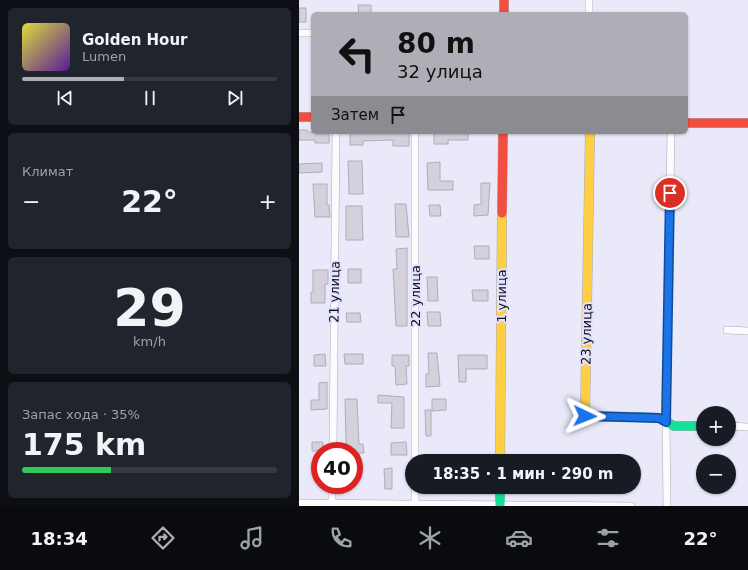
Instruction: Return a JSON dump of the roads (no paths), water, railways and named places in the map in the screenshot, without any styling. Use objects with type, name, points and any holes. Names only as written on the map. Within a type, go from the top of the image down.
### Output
[{"type":"street","points":[[504,0],[504,12]]},
{"type":"street","points":[[589,0],[589,12]]},
{"type":"street","points":[[299,33],[311,33]]},
{"type":"street","points":[[299,117],[311,117]]},
{"type":"street","points":[[688,123],[748,123]]},
{"type":"street","name":"21 улица","points":[[333,442],[336,134]]},
{"type":"street","name":"22 улица","points":[[415,134],[415,454]]},
{"type":"street","name":"1 улица","points":[[500,454],[503,134]]},
{"type":"street","name":"23 улица","points":[[590,134],[585,416],[659,418],[674,426],[696,426]]},
{"type":"street","points":[[667,506],[666,422],[671,134]]},
{"type":"street","points":[[727,330],[748,331]]},
{"type":"street","points":[[736,426],[748,427]]},
{"type":"street","points":[[332,494],[332,503]]},
{"type":"street","points":[[415,494],[415,504]]},
{"type":"street","points":[[500,494],[500,505]]},
{"type":"street","points":[[299,502],[631,506]]}]
